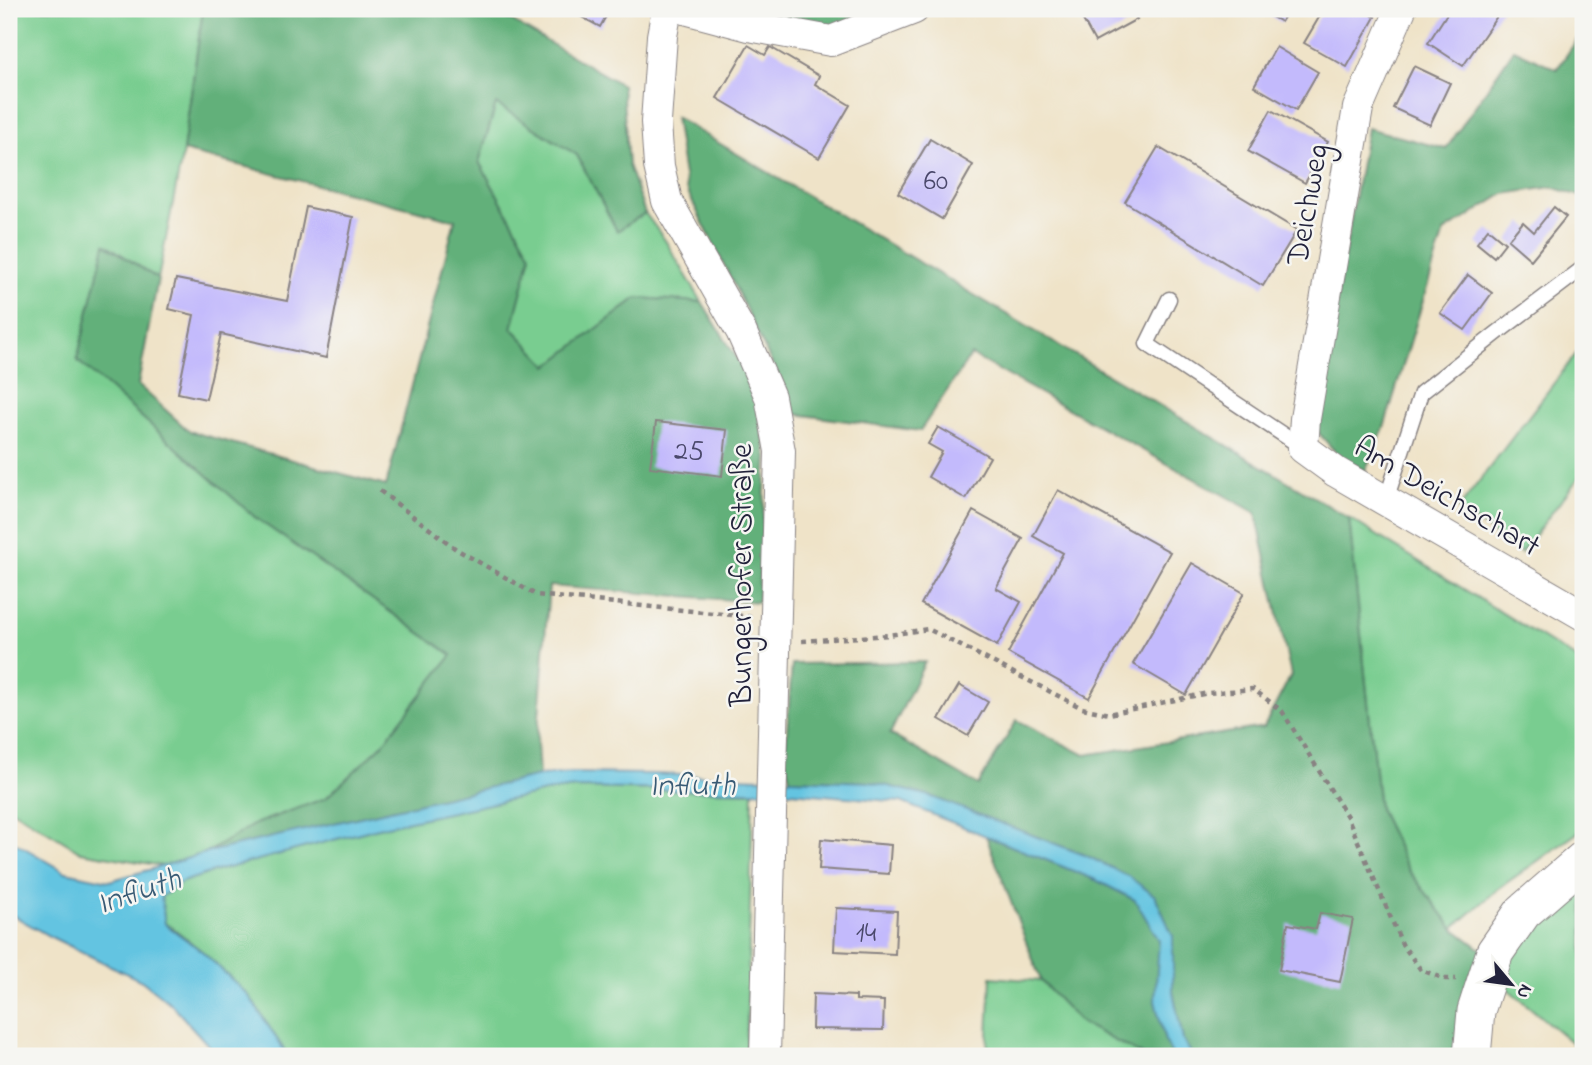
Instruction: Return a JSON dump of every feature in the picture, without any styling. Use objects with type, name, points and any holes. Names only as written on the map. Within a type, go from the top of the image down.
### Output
[{"type":"street","name":"Bungerhofer Straße","points":[[667,9],[662,36],[656,122],[659,166],[667,201],[741,331],[770,397],[780,452],[765,1056]]},
{"type":"street","points":[[685,9],[749,26],[831,41],[914,9]]},
{"type":"street","name":"Deichweg","points":[[1304,434],[1358,108],[1401,9]]},
{"type":"street","name":"Am Deichschart","points":[[1304,434],[1336,472],[1583,615]]},
{"type":"street","points":[[1472,1056],[1476,1011],[1495,952],[1523,912],[1583,860]]},
{"type":"lane","points":[[1385,500],[1421,393],[1583,268]]},
{"type":"lane","points":[[1169,299],[1147,344],[1304,434]]},
{"type":"path","points":[[380,491],[456,549],[536,595],[776,631],[889,635],[928,629],[1082,708],[1108,714],[1252,688],[1282,711],[1348,818],[1402,944],[1421,970],[1446,979],[1485,979]]},
{"type":"green space","points":[[9,9],[203,9],[183,151],[158,279],[106,244],[77,360],[256,518],[452,655],[382,745],[326,798],[255,824],[208,852],[163,866],[81,852],[9,808]]},
{"type":"green space","points":[[203,9],[491,9],[622,85],[628,165],[645,213],[617,231],[577,155],[496,104],[479,162],[531,255],[512,328],[548,366],[637,298],[702,302],[754,386],[767,457],[758,602],[549,586],[537,742],[539,776],[208,852],[255,824],[326,798],[382,745],[452,655],[256,518],[77,360],[105,244],[158,279],[138,385],[189,431],[386,486],[455,220],[183,151]]},
{"type":"green space","points":[[739,9],[884,9],[836,26],[812,28]]},
{"type":"green space","points":[[1583,31],[1583,197],[1552,187],[1504,194],[1444,232],[1384,428],[1365,471],[1339,456],[1314,428],[1367,128],[1446,149],[1514,49],[1557,69]]},
{"type":"green space","points":[[496,104],[577,155],[617,230],[645,213],[665,240],[702,302],[637,298],[548,366],[512,328],[531,255],[479,162]]},
{"type":"green space","points":[[675,117],[1349,518],[1379,809],[1409,871],[1453,928],[1482,950],[1458,1056],[1193,1056],[1183,1040],[1173,992],[1173,936],[1128,876],[1087,856],[927,795],[870,782],[790,779],[785,759],[792,664],[925,662],[890,734],[978,785],[1017,720],[1085,755],[1264,727],[1291,675],[1256,513],[971,355],[920,431],[796,414],[686,189]]},
{"type":"green space","points":[[1583,345],[1583,472],[1521,553],[1458,509]]},
{"type":"green space","points":[[1349,518],[1583,663],[1583,829],[1498,889],[1453,928],[1409,871],[1379,809]]},
{"type":"green space","points":[[575,788],[753,792],[746,1056],[288,1056],[249,996],[203,952],[165,924],[161,897],[182,882],[382,827]]},
{"type":"green space","points":[[986,836],[1096,880],[1135,900],[1160,940],[1155,1001],[1165,1041],[1173,1056],[1144,1056],[1081,1023],[1041,981]]},
{"type":"green space","points":[[1583,875],[1583,1052],[1496,979],[1514,941]]},
{"type":"green space","points":[[991,977],[1041,981],[1081,1023],[1144,1056],[987,1056]]},
{"type":"water","name":"Influth","points":[[572,773],[870,782],[927,795],[1087,856],[1128,876],[1155,896],[1173,936],[1173,992],[1183,1040],[1193,1056],[1173,1056],[1165,1041],[1155,1001],[1159,940],[1135,900],[1096,880],[901,802],[791,792],[575,788],[382,827],[182,882],[161,897],[165,924],[203,952],[249,996],[288,1056],[218,1056],[171,1004],[142,981],[49,936],[9,913],[9,839],[66,872],[109,881],[208,852],[539,776]]},
{"type":"building","points":[[567,9],[610,9],[600,27]]},
{"type":"building","points":[[1077,9],[1131,9],[1137,19],[1095,42]]},
{"type":"building","points":[[1257,9],[1289,9],[1281,22]]},
{"type":"building","points":[[1324,9],[1361,9],[1375,17],[1347,67],[1304,43]]},
{"type":"building","points":[[1450,9],[1502,9],[1463,66],[1428,43]]},
{"type":"building","points":[[748,45],[765,55],[770,47],[819,76],[815,84],[850,105],[819,158],[717,98]]},
{"type":"building","points":[[1276,47],[1318,72],[1296,110],[1254,86]]},
{"type":"building","points":[[1414,66],[1450,83],[1430,125],[1393,108]]},
{"type":"building","points":[[1271,110],[1328,142],[1305,183],[1248,151]]},
{"type":"building","points":[[930,139],[973,165],[942,219],[898,193]]},
{"type":"building","points":[[1158,147],[1297,230],[1263,286],[1125,202]]},
{"type":"building","points":[[306,207],[353,217],[326,358],[221,334],[206,399],[178,393],[194,315],[169,309],[176,279],[287,301]]},
{"type":"building","points":[[1554,207],[1566,217],[1531,260],[1508,240],[1523,222],[1534,232]]},
{"type":"building","points":[[1488,229],[1505,243],[1494,257],[1477,243]]},
{"type":"building","points":[[1468,275],[1492,293],[1465,330],[1440,313]]},
{"type":"building","points":[[656,422],[727,430],[722,476],[650,467]]},
{"type":"building","points":[[938,427],[990,457],[966,499],[928,477],[942,452],[928,444]]},
{"type":"building","points":[[1058,490],[1170,552],[1089,698],[1008,653],[1063,553],[1033,536]]},
{"type":"building","points":[[973,511],[1023,539],[996,588],[1021,602],[997,646],[921,604]]},
{"type":"building","points":[[1192,563],[1244,593],[1186,695],[1133,664]]},
{"type":"building","points":[[959,685],[988,702],[968,736],[939,719]]},
{"type":"building","points":[[821,839],[891,845],[889,874],[819,869]]},
{"type":"building","points":[[836,908],[897,911],[895,954],[834,951]]},
{"type":"building","points":[[1320,913],[1353,919],[1340,982],[1279,970],[1288,924],[1316,929]]},
{"type":"building","points":[[813,994],[856,996],[856,1000],[884,1001],[883,1030],[812,1029]]}]
